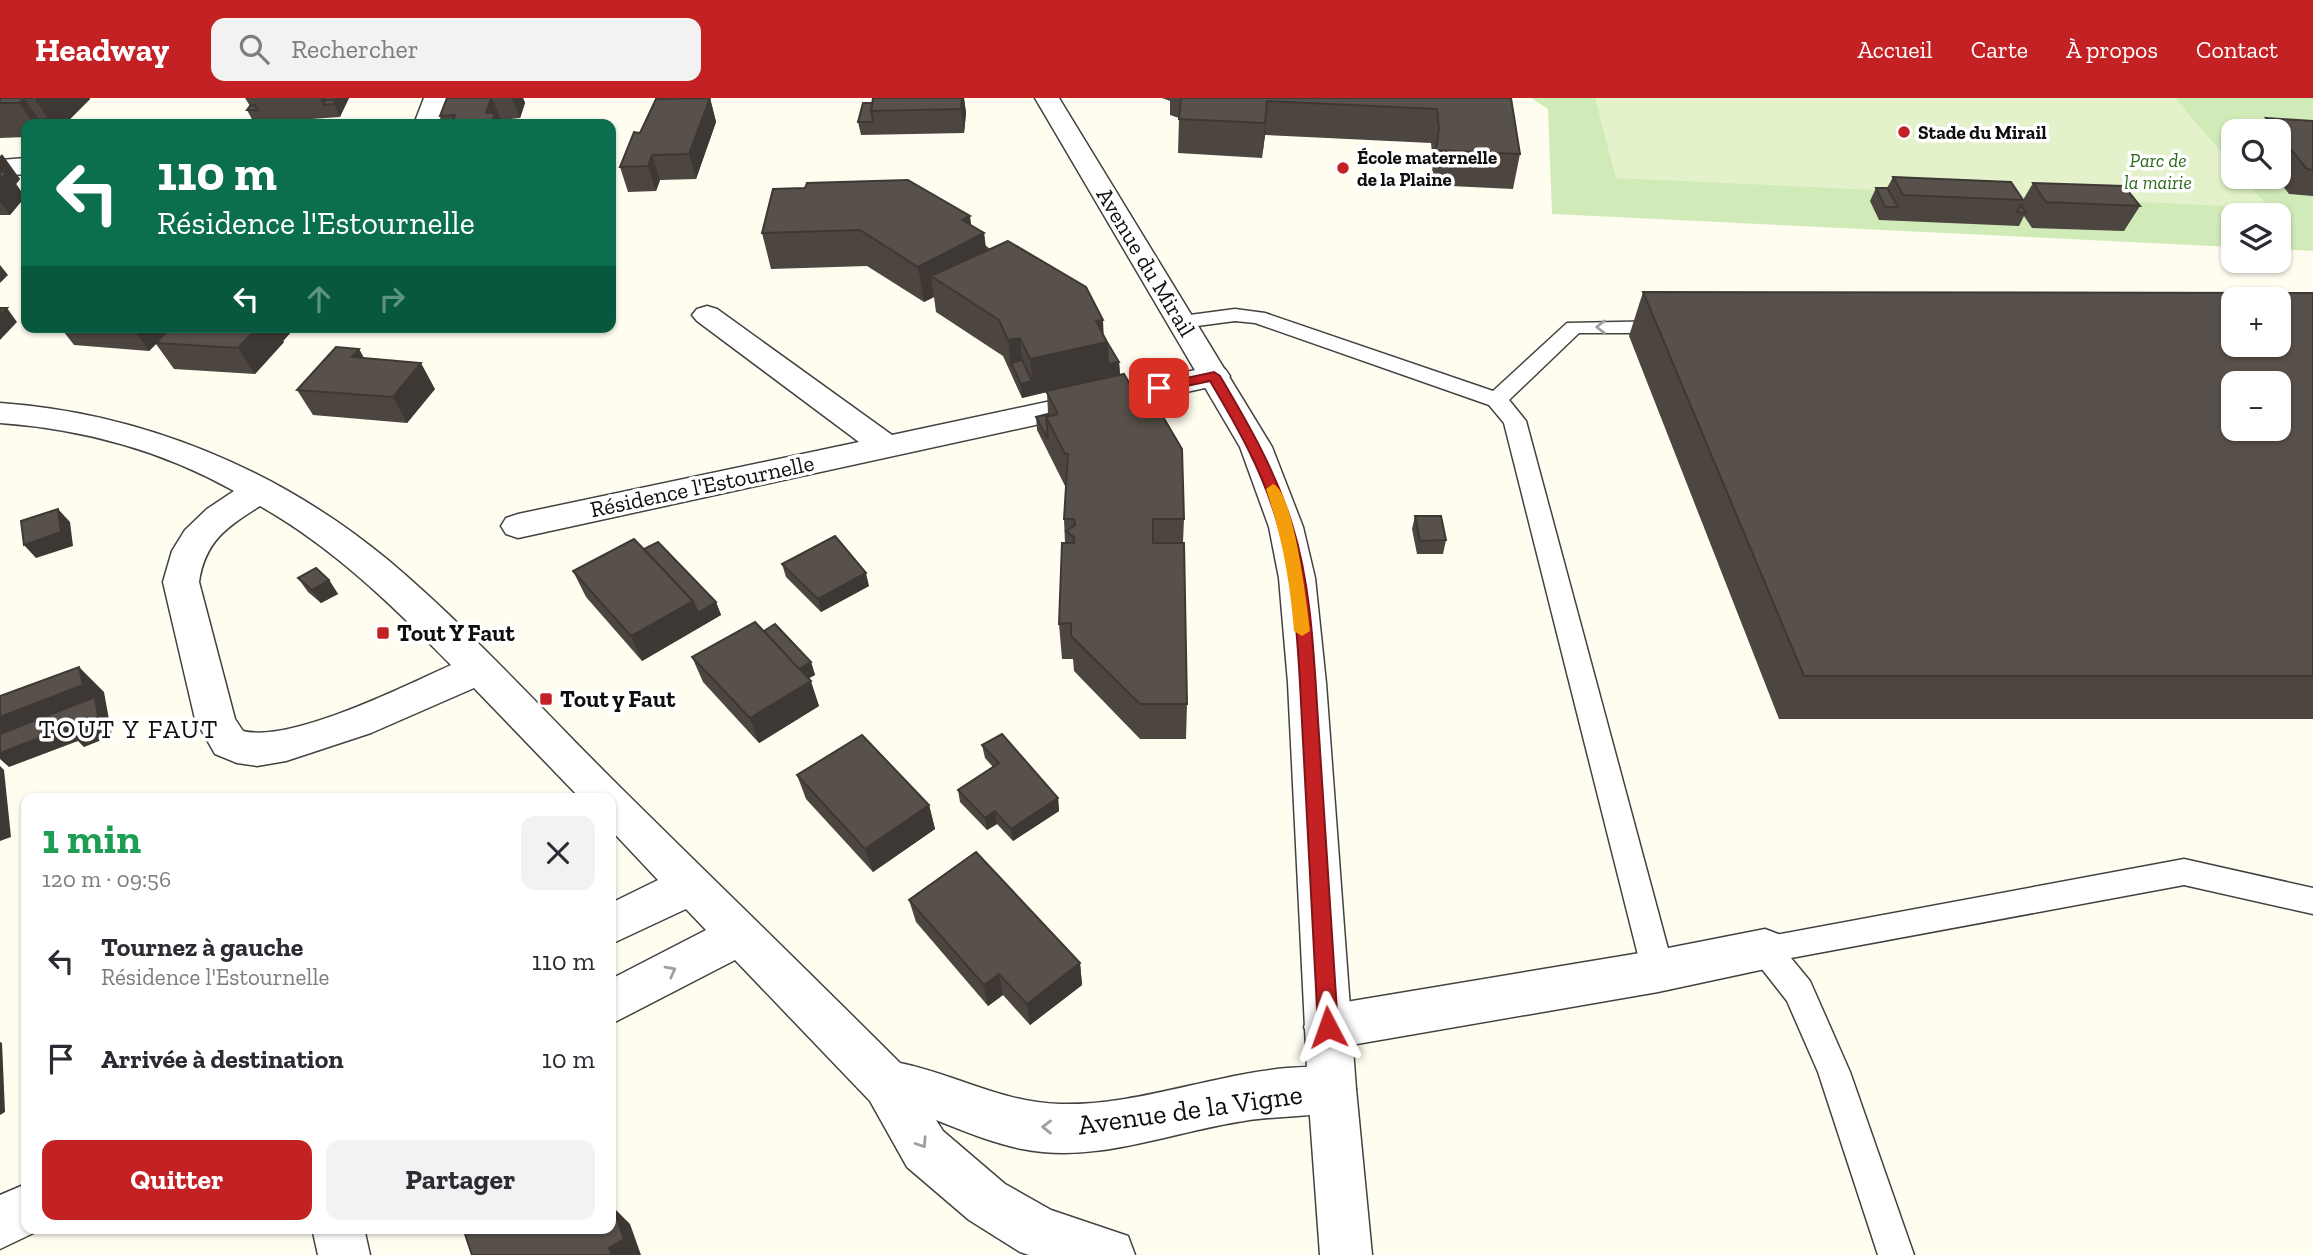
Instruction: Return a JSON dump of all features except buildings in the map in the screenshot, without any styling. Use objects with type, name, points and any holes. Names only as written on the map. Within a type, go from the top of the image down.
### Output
[{"type":"street","points":[[428,119],[436,98]]},
{"type":"street","name":"Avenue du Mirail","points":[[1047,98],[1256,447],[1271,481],[1286,527],[1297,578],[1307,683],[1332,1089],[1346,1255]]},
{"type":"street","points":[[0,168],[21,166]]},
{"type":"street","points":[[706,315],[886,446]]},
{"type":"street","name":"Résidence l'Estournelle","points":[[519,526],[1214,376]]},
{"type":"street","points":[[0,413],[58,418],[150,441],[205,463],[260,491],[359,556],[401,592],[601,793]]},
{"type":"street","points":[[260,491],[220,515],[202,530],[182,566],[181,582],[215,719],[223,737],[237,748],[260,751],[298,743],[479,669]]},
{"type":"street","points":[[616,808],[887,1084],[925,1149],[987,1202],[1039,1233],[1109,1255]]},
{"type":"street","points":[[616,922],[692,885]]},
{"type":"street","points":[[616,999],[741,935]]},
{"type":"street","points":[[1328,1027],[1658,971],[1766,949]]},
{"type":"street","name":"Avenue de la Vigne","points":[[887,1084],[936,1096],[983,1116],[1035,1127],[1087,1128],[1157,1118],[1276,1092],[1332,1089]]},
{"type":"street","points":[[0,1223],[21,1212]]},
{"type":"street","points":[[339,1234],[344,1255]]},
{"type":"lane","points":[[1182,322],[1235,315],[1283,323],[1497,400],[1515,421],[1658,971]]},
{"type":"lane","points":[[1497,400],[1574,327],[1684,327]]},
{"type":"lane","points":[[1896,1255],[1835,1072],[1798,991],[1766,949],[2184,873],[2308,901]]},
{"type":"green space","name":"Stade du Mirail","points":[[1531,98],[2313,98],[2313,251],[2291,250],[2291,203],[2221,203],[2221,246],[1552,214],[1548,109]]},
{"type":"green space","name":"Stade du Mirail","points":[[1595,98],[2175,98],[2221,152],[2221,189],[2252,189],[2265,203],[2221,203],[2221,206],[1616,178]]},
{"type":"slow traffic","points":[[1273,489],[1286,527],[1297,578],[1302,631]]},
{"type":"place","name":"Stade du Mirail","points":[[1904,132]]},
{"type":"place","name":"École maternelle de la Plaine","points":[[1343,168]]},
{"type":"place","name":"Tout Y Faut","points":[[383,633]]},
{"type":"place","name":"Tout y Faut","points":[[546,699]]},
{"type":"district","name":"TOUT Y FAUT","points":[[129,729]]},
{"type":"route","points":[[1159,388],[1214,376],[1256,447],[1271,481],[1286,527],[1297,578],[1307,683],[1328,1027]]},
{"type":"park label","name":"Parc de la mairie","points":[[2158,171]]}]
